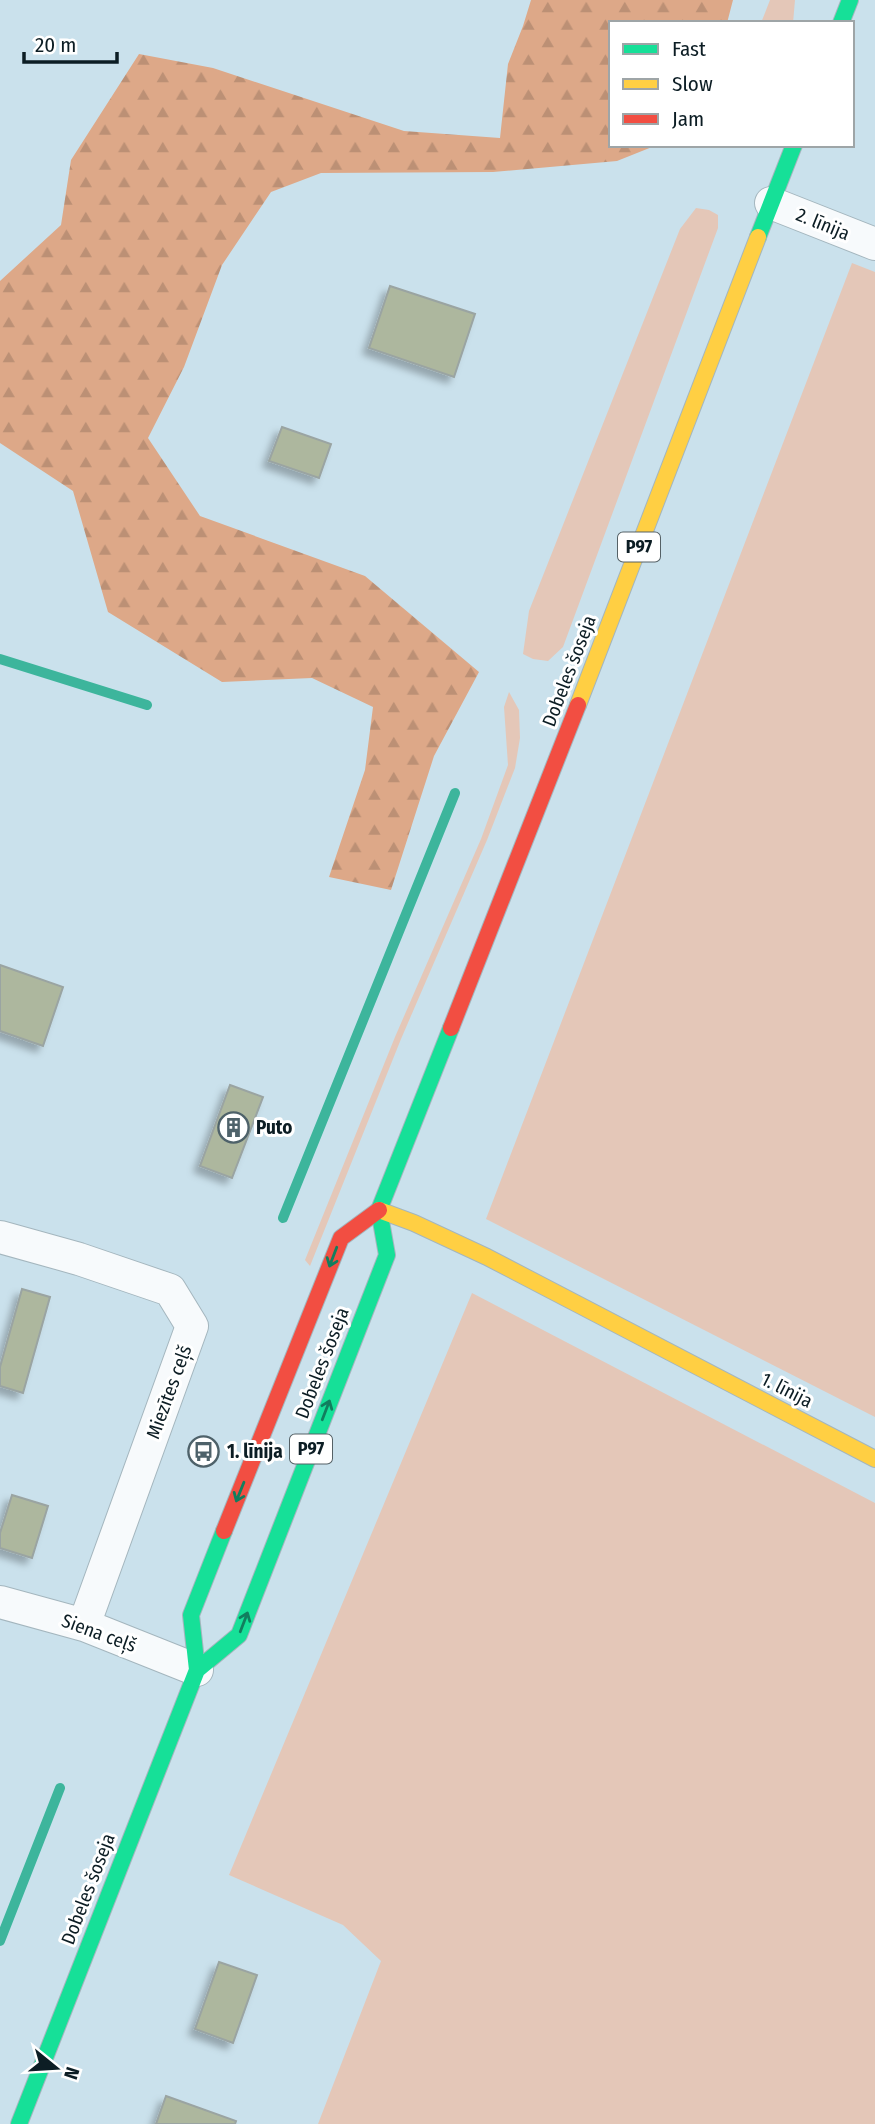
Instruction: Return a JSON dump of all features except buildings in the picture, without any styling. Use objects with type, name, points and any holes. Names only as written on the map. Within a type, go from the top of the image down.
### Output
[{"type":"main road","points":[[842,21],[850,0]]},
{"type":"main road","name":"Dobeles šoseja","points":[[197,1670],[239,1635],[387,1255],[379,1210],[793,147]]},
{"type":"main road","name":"Dobeles šoseja","points":[[19,2124],[197,1670],[191,1615],[341,1238],[379,1210]]},
{"type":"main road","name":"1. līnija","points":[[379,1210],[477,1252],[875,1459]]},
{"type":"street","name":"2. līnija","points":[[771,203],[875,244]]},
{"type":"street","name":"Miezītes ceļš","points":[[0,1237],[79,1259],[170,1290],[192,1326],[84,1625]]},
{"type":"street","name":"Siena ceļš","points":[[0,1602],[84,1625],[197,1670]]},
{"type":"shaded area","points":[[770,0],[795,0],[793,21],[762,21]]},
{"type":"shaded area","points":[[696,208],[718,215],[718,228],[563,647],[548,661],[533,659],[523,654],[529,611],[680,229]]},
{"type":"shaded area","points":[[852,263],[875,272],[875,1417],[486,1219]]},
{"type":"shaded area","points":[[509,692],[519,710],[520,738],[515,768],[487,840],[401,1039],[310,1266],[305,1260],[395,1037],[481,839],[508,765],[504,707]]},
{"type":"shaded area","points":[[472,1293],[875,1503],[875,2124],[318,2124],[381,1961],[343,1925],[229,1875]]},
{"type":"green space","points":[[531,0],[733,0],[728,21],[609,21],[609,147],[652,147],[617,161],[493,172],[321,173],[271,192],[222,265],[184,367],[148,438],[200,516],[365,576],[479,672],[434,756],[391,890],[329,877],[365,770],[373,707],[312,678],[222,682],[108,612],[73,491],[0,443],[0,281],[61,225],[71,160],[139,54],[213,68],[404,131],[500,138],[508,64]]},
{"type":"waterway","points":[[0,659],[147,705]]},
{"type":"waterway","points":[[283,1218],[455,793]]},
{"type":"waterway","points":[[0,1941],[60,1788]]},
{"type":"traffic: fast","points":[[842,21],[850,0]]},
{"type":"traffic: fast","points":[[758,237],[793,147]]},
{"type":"traffic: fast","points":[[197,1670],[239,1635],[387,1255],[379,1210],[451,1028]]},
{"type":"traffic: fast","points":[[19,2124],[197,1670],[191,1615],[224,1531]]},
{"type":"traffic: slow","points":[[578,705],[758,237]]},
{"type":"traffic: slow","points":[[379,1210],[487,1257],[875,1459]]},
{"type":"traffic: jam","points":[[451,1028],[578,705]]},
{"type":"traffic: jam","points":[[224,1531],[341,1238],[379,1210]]},
{"type":"place","name":"Puto","points":[[233,1127]]},
{"type":"place","name":"1. līnija","points":[[204,1451]]}]
